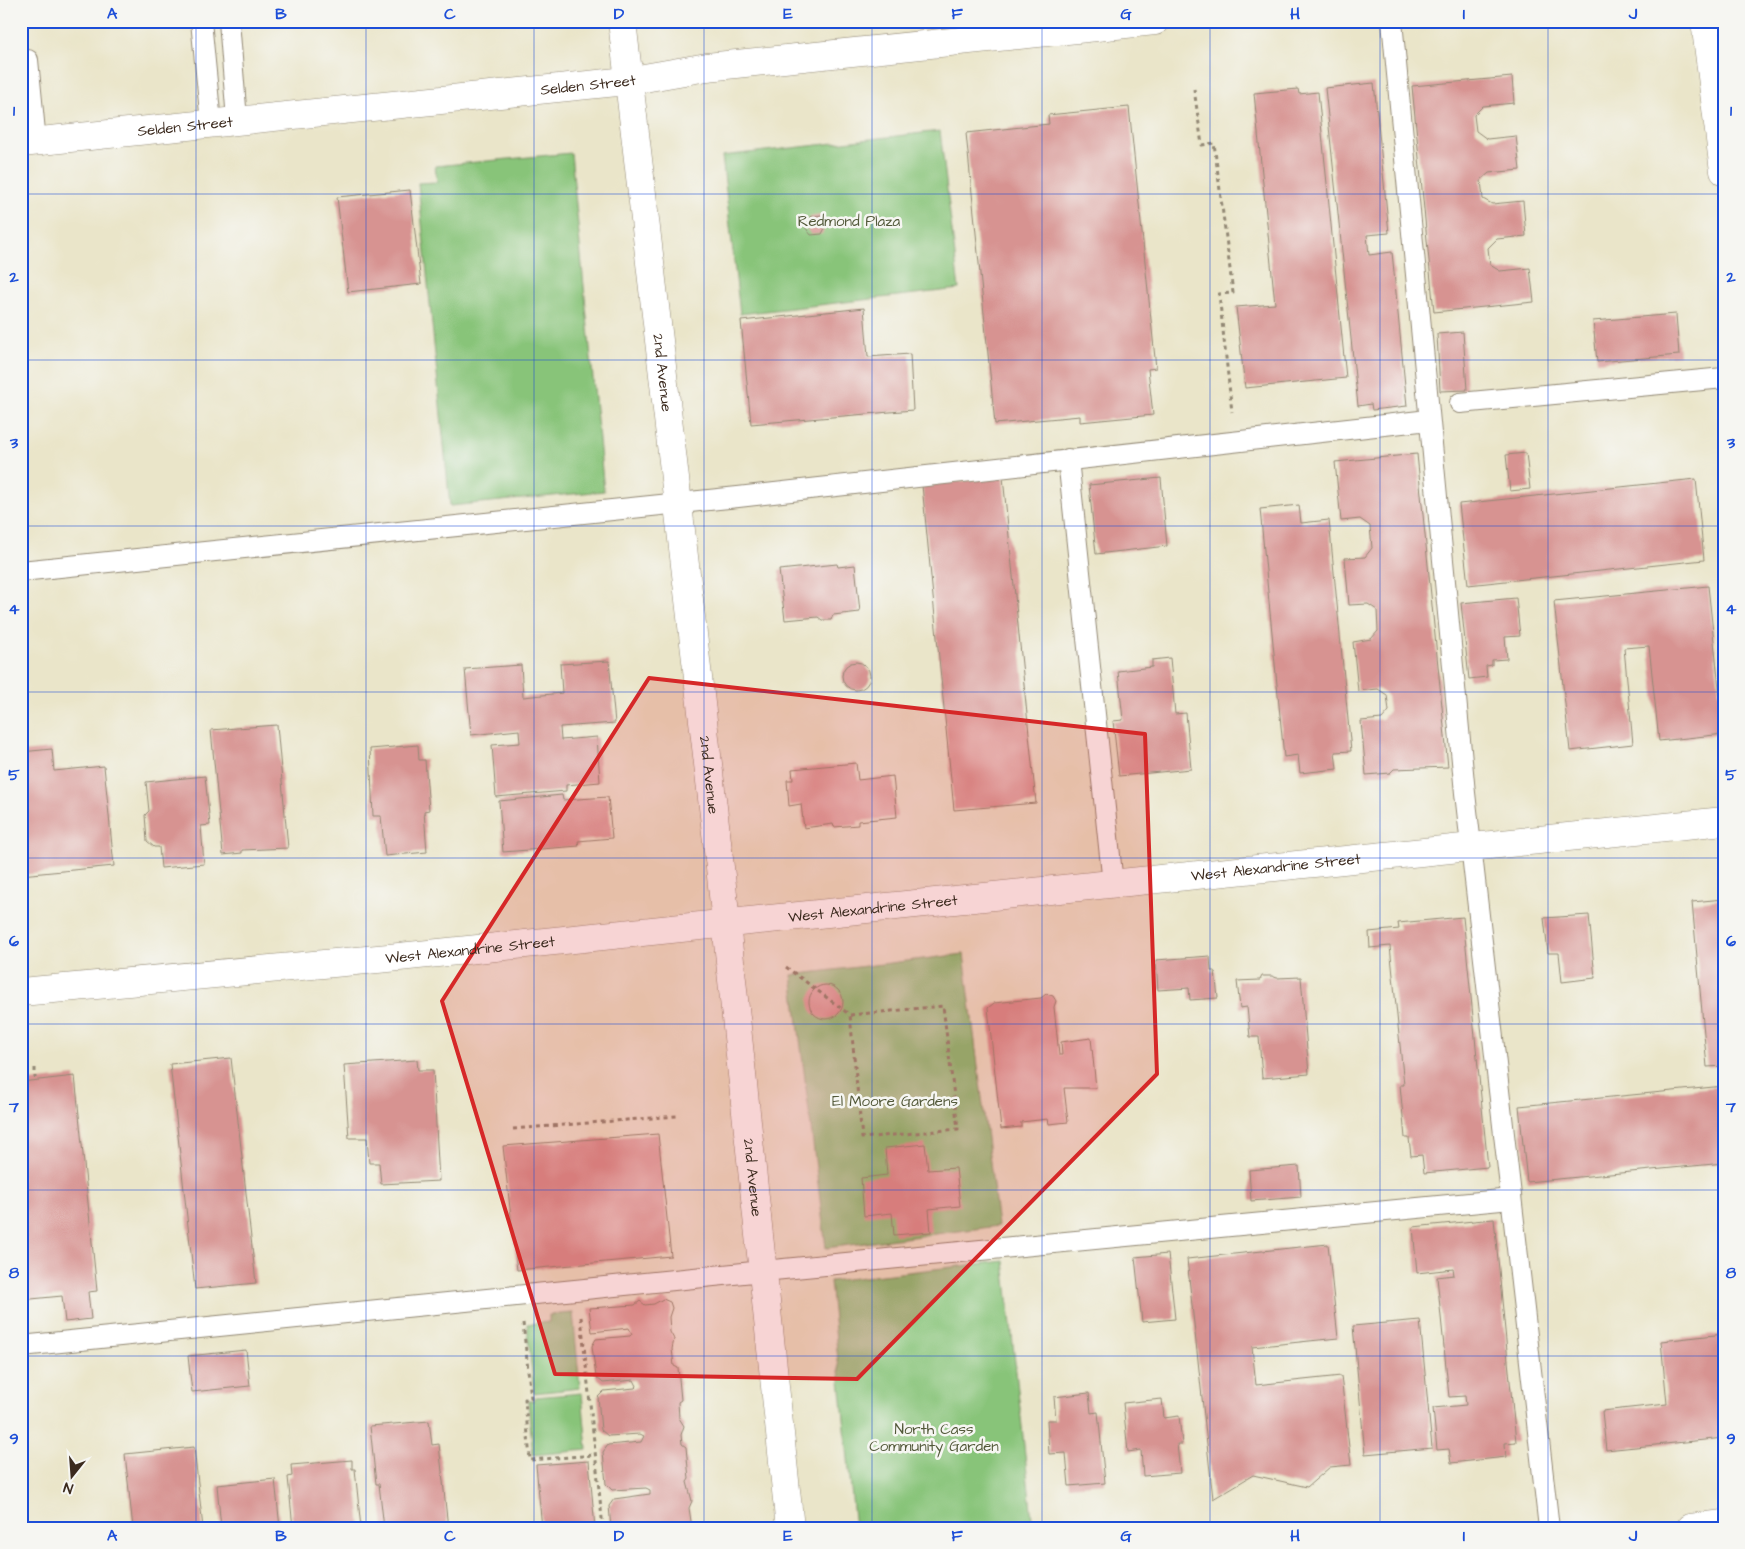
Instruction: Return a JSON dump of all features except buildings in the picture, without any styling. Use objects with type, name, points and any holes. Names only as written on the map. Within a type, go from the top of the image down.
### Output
[{"type":"street","name":"2nd Avenue","points":[[622,21],[680,503],[727,924],[790,1528]]},
{"type":"street","name":"Selden Street","points":[[28,142],[628,80],[707,67],[1155,21]]},
{"type":"street","points":[[1705,21],[1724,171]]},
{"type":"street","name":"West Alexandrine Street","points":[[21,992],[727,924],[1724,821]]},
{"type":"street","points":[[1690,1528],[1724,1524]]},
{"type":"lane","points":[[201,21],[224,122]]},
{"type":"lane","points":[[224,122],[229,21]]},
{"type":"lane","points":[[1392,21],[1471,847],[1549,1528]]},
{"type":"lane","points":[[28,60],[28,142]]},
{"type":"lane","points":[[1460,403],[1724,378]]},
{"type":"lane","points":[[21,571],[680,503],[1234,440],[1429,420]]},
{"type":"lane","points":[[1068,459],[1113,884]]},
{"type":"lane","points":[[21,1346],[763,1271],[1511,1199]]},
{"type":"path","points":[[1194,89],[1202,144],[1214,143],[1233,293],[1219,294],[1234,440]]},
{"type":"path","points":[[786,967],[850,1016],[943,1006],[958,1129],[862,1138],[850,1016]]},
{"type":"path","points":[[35,1068],[35,1078]]},
{"type":"path","points":[[512,1129],[677,1116]]},
{"type":"path","points":[[520,1296],[531,1398],[524,1399],[530,1460],[595,1455]]},
{"type":"path","points":[[580,1311],[603,1528]]},
{"type":"highlighted area","points":[[649,678],[1145,734],[1157,1074],[857,1379],[555,1374],[442,1001]]},
{"type":"green space","name":"Redmond Plaza","points":[[940,131],[959,289],[740,314],[722,156]]},
{"type":"green space","points":[[571,153],[604,491],[450,506],[418,183],[437,182],[435,166]]},
{"type":"green space","name":"El Moore Gardens","points":[[964,954],[998,1226],[826,1248],[792,975]]},
{"type":"green space","name":"North Cass Community Garden","points":[[1004,1261],[1033,1528],[855,1528],[830,1281]]},
{"type":"green space","points":[[573,1313],[580,1388],[534,1393],[527,1324],[549,1322],[549,1315]]},
{"type":"green space","points":[[582,1393],[587,1450],[533,1455],[528,1401],[533,1401],[535,1397]]}]
